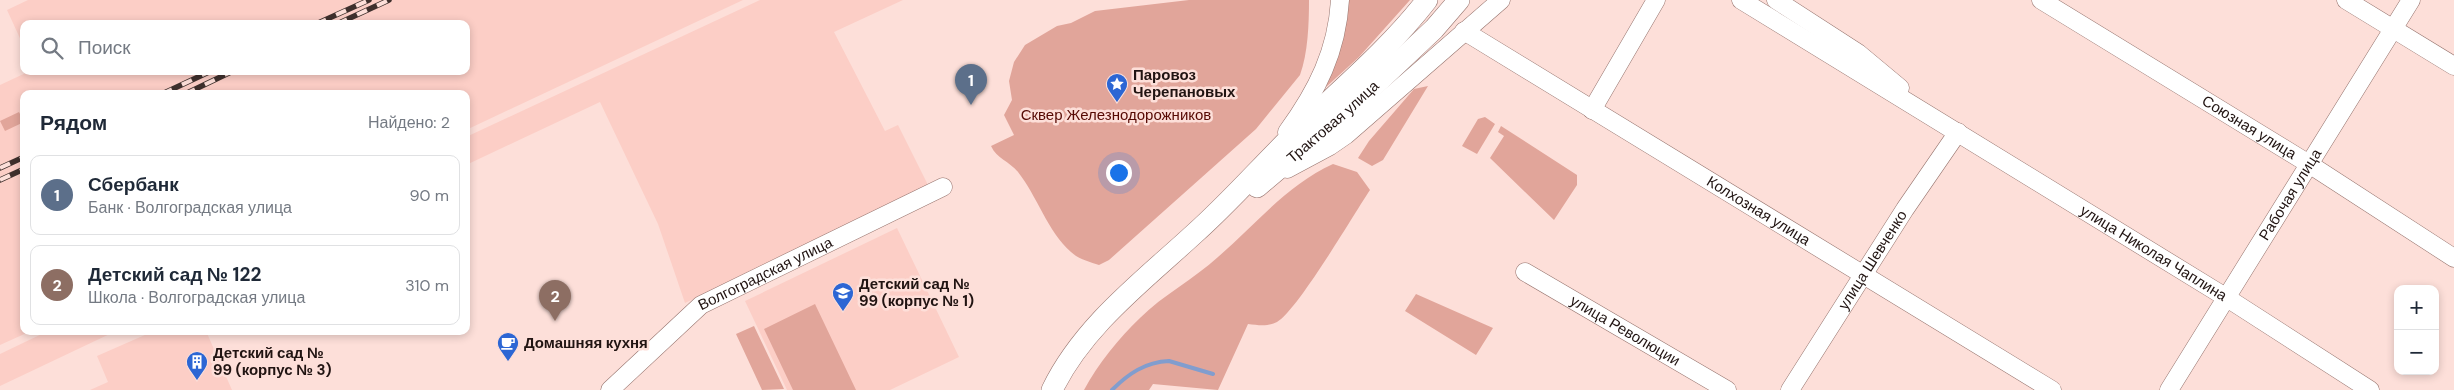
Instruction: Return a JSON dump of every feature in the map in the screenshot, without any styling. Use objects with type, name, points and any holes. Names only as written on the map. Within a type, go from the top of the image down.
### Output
[{"type":"main road","name":"Трактовая улица","points":[[1267,171],[1400,32],[1427,0]]},
{"type":"main road","name":"Трактовая улица","points":[[1052,390],[1075,352],[1094,328],[1141,282],[1267,171],[1397,64],[1434,29],[1459,0]]},
{"type":"street","points":[[1267,171],[1320,82],[1332,49],[1340,0]]},
{"type":"street","points":[[1267,171],[1330,146],[1346,135],[1501,0]]},
{"type":"street","points":[[1592,110],[1656,0]]},
{"type":"street","points":[[1741,0],[1934,118]]},
{"type":"street","points":[[1776,0],[1858,53],[1934,118]]},
{"type":"street","name":"Союзная улица","points":[[2040,0],[2309,164],[2454,258]]},
{"type":"street","points":[[2346,0],[2454,66]]},
{"type":"street","name":"Рабочая улица","points":[[2170,390],[2411,0]]},
{"type":"street","name":"Колхозная улица","points":[[1464,31],[2052,390]]},
{"type":"street","name":"улица Николая Чаплина","points":[[1934,118],[2227,298],[2370,390]]},
{"type":"street","name":"улица Шевченко","points":[[1790,390],[1958,132]]},
{"type":"street","name":"Волгоградская улица","points":[[610,390],[701,305],[942,187]]},
{"type":"street","name":"улица Революции","points":[[1525,272],[1727,390]]},
{"type":"shaded area","points":[[28,0],[743,0],[470,128],[470,90],[20,90],[20,335],[22,335],[0,345],[0,85],[21,75],[470,75],[470,20],[20,20],[20,38],[7,10]]},
{"type":"shaded area","points":[[760,0],[903,0],[834,32],[885,131],[898,125],[928,185],[685,303],[658,224],[600,102],[470,163],[470,135]]},
{"type":"shaded area","name":"Детский сад № 99 (корпус № 1)","points":[[897,228],[959,357],[890,390],[787,390],[745,301]]},
{"type":"shaded area","points":[[40,335],[108,335],[0,386],[0,354]]},
{"type":"shaded area","points":[[145,335],[208,335],[232,390],[90,390],[108,382],[97,356]]},
{"type":"green space","name":"Сквер Железнодорожников","points":[[1189,0],[1309,0],[1306,48],[1300,75],[1256,129],[1109,260],[1099,265],[1084,260],[1063,244],[1018,172],[996,154],[991,146],[1014,135],[1004,115],[1012,100],[1009,81],[1014,62],[1025,45],[1057,26],[1071,23],[1095,11]]},
{"type":"green space","points":[[1346,0],[1410,0],[1359,57],[1326,87],[1335,65]]},
{"type":"green space","points":[[1428,86],[1383,160],[1372,166],[1358,158],[1369,141],[1414,89]]},
{"type":"green space","points":[[19,112],[20,114],[20,124],[5,131],[0,121]]},
{"type":"green space","points":[[1485,117],[1495,124],[1477,154],[1462,146],[1478,119]]},
{"type":"green space","points":[[1501,126],[1577,175],[1577,185],[1554,220],[1490,158],[1504,136],[1498,132]]},
{"type":"green space","points":[[1333,164],[1357,172],[1370,190],[1311,282],[1286,314],[1270,325],[1248,324],[1218,390],[1153,384],[1149,390],[1084,390],[1109,352],[1124,334],[1149,310],[1209,265],[1286,194],[1316,173]]},
{"type":"green space","points":[[1416,294],[1493,328],[1476,355],[1405,311]]},
{"type":"green space","points":[[815,304],[856,390],[793,390],[764,329]]},
{"type":"green space","points":[[754,326],[784,389],[762,390],[736,334]]},
{"type":"waterway","points":[[1112,390],[1137,370],[1160,362],[1169,361],[1213,374]]},
{"type":"railway","points":[[325,20],[369,0]]},
{"type":"railway","points":[[346,20],[389,0]]},
{"type":"railway","points":[[171,90],[202,75]]},
{"type":"railway","points":[[193,90],[225,75]]},
{"type":"railway","points":[[0,168],[20,159]]},
{"type":"railway","points":[[0,180],[20,171]]},
{"type":"place","name":"Паровоз Черепановых","points":[[1117,103]]},
{"type":"place","name":"Сбербанк","points":[[971,105]]},
{"type":"place","name":"Детский сад № 99 (корпус № 1)","points":[[843,312]]},
{"type":"place","name":"Детский сад № 122","points":[[555,321]]},
{"type":"place","name":"Домашняя кухня","points":[[508,362]]},
{"type":"place","name":"Детский сад № 99 (корпус № 3)","points":[[197,381]]}]
